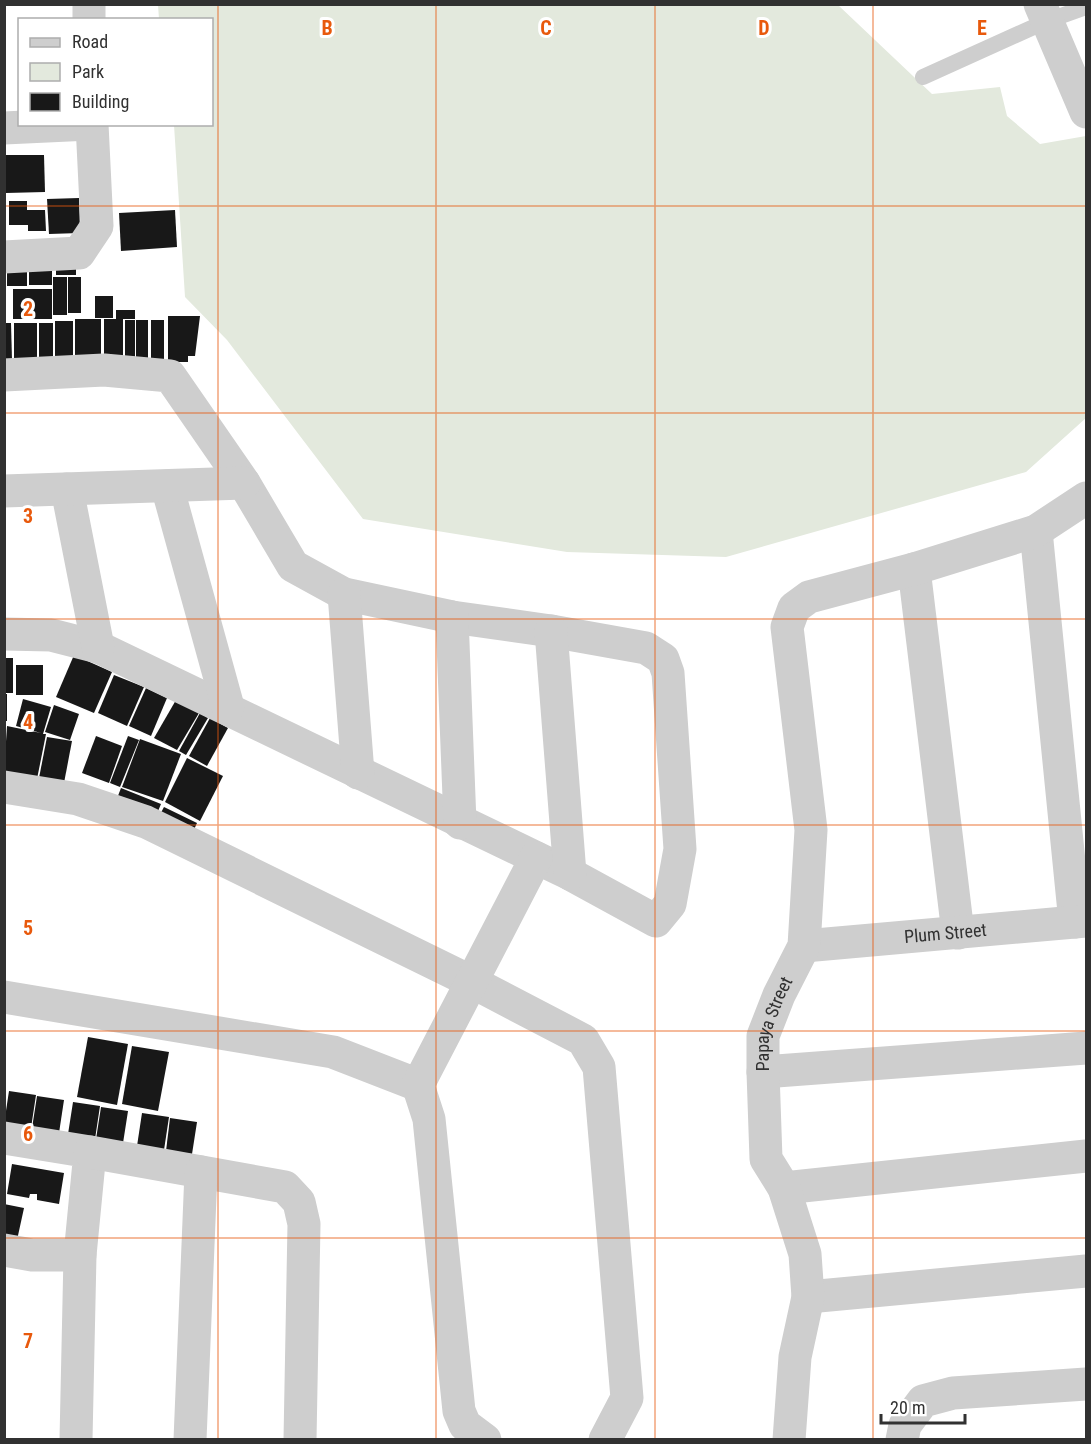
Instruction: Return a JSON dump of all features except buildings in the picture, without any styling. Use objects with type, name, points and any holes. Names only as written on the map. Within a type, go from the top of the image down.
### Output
[{"type":"street","points":[[1043,13],[1086,112]]},
{"type":"street","points":[[4,128],[48,126]]},
{"type":"street","points":[[4,257],[79,253],[97,226],[91,126]]},
{"type":"street","points":[[4,375],[104,370],[170,376],[244,483],[293,566],[344,594],[452,616],[646,648],[663,659],[668,673],[680,849],[670,904],[656,921],[570,874],[460,823],[228,707],[98,647],[51,635],[4,634]]},
{"type":"street","points":[[4,491],[244,483]]},
{"type":"street","points":[[167,486],[228,707]]},
{"type":"street","points":[[66,489],[98,647]]},
{"type":"street","points":[[958,933],[914,569],[1036,531],[1086,498]]},
{"type":"street","points":[[1036,531],[1081,922]]},
{"type":"street","name":"Papaya Street","points":[[789,1440],[795,1357],[808,1297],[805,1254],[784,1188],[766,1159],[763,1072],[763,1036],[778,995],[804,946],[811,830],[787,627],[794,608],[809,597],[914,569]]},
{"type":"street","points":[[344,594],[358,773]]},
{"type":"street","points":[[452,616],[460,823]]},
{"type":"street","points":[[551,631],[570,874]]},
{"type":"street","points":[[4,787],[78,799],[146,822],[472,982],[583,1040],[599,1067],[627,1398],[605,1440]]},
{"type":"street","points":[[485,1440],[465,1425],[459,1411],[429,1119],[418,1084],[537,858]]},
{"type":"street","name":"Plum Street","points":[[804,946],[1081,922]]},
{"type":"street","points":[[4,998],[333,1052],[418,1084]]},
{"type":"street","points":[[763,1072],[1086,1048]]},
{"type":"street","points":[[4,1138],[285,1187],[299,1202],[304,1224],[300,1440]]},
{"type":"street","points":[[76,1440],[80,1254],[90,1152]]},
{"type":"street","points":[[784,1188],[1086,1156]]},
{"type":"street","points":[[190,1440],[201,1172]]},
{"type":"street","points":[[4,1250],[32,1254],[80,1254]]},
{"type":"street","points":[[808,1297],[1086,1271]]},
{"type":"street","points":[[902,1440],[905,1425],[923,1401],[953,1393],[1086,1384]]},
{"type":"lane","points":[[923,77],[1043,13],[1086,7]]},
{"type":"green space","points":[[158,5],[838,5],[932,94],[1000,87],[1007,116],[1040,144],[1086,136],[1086,418],[1026,472],[726,557],[567,552],[363,519],[227,340],[185,297],[174,126],[213,126],[213,18],[159,18]]}]
